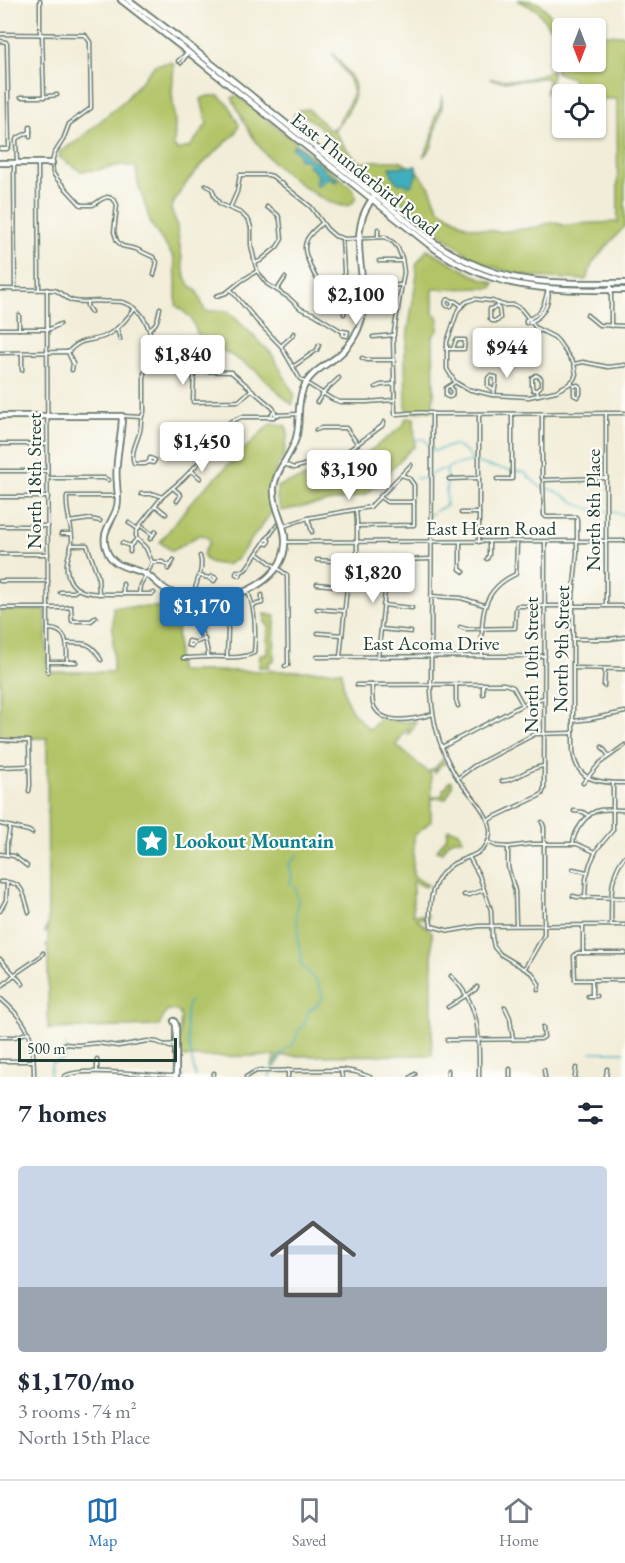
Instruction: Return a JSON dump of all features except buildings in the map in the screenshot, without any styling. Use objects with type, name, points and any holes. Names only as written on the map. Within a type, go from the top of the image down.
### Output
[{"type":"street","points":[[40,0],[44,97]]},
{"type":"street","name":"East Thunderbird Road","points":[[120,0],[190,50]]},
{"type":"street","name":"East Thunderbird Road","points":[[129,0],[373,197],[457,257],[496,273],[548,286],[625,290]]},
{"type":"street","points":[[0,34],[85,34],[90,44],[91,108],[69,124],[54,154],[53,173],[81,205],[93,206],[107,197],[115,201],[117,205],[114,232],[117,241],[122,246],[136,249],[157,262],[154,275]]},
{"type":"street","points":[[0,41],[7,44],[8,148],[0,149]]},
{"type":"street","points":[[179,62],[190,50]]},
{"type":"street","points":[[21,97],[57,95]]},
{"type":"street","points":[[30,128],[30,137]]},
{"type":"street","points":[[15,290],[16,140],[30,132]]},
{"type":"street","points":[[0,163],[52,163]]},
{"type":"street","points":[[38,163],[39,290]]},
{"type":"street","points":[[230,208],[237,192],[240,175],[268,175],[311,207],[322,224],[333,235],[342,239],[388,238],[398,248],[404,272],[394,335],[395,414],[625,413]]},
{"type":"street","points":[[206,185],[211,187],[214,197],[220,204],[241,213],[249,221],[251,245],[257,271],[267,284],[301,309],[314,314],[343,332],[344,336],[348,335],[354,339]]},
{"type":"street","points":[[122,416],[116,465],[117,509],[105,533],[108,554],[115,562],[127,569],[146,575],[173,593],[194,597],[231,595],[267,579],[278,567],[284,555],[284,526],[275,505],[273,493],[277,474],[296,439],[298,404],[306,383],[318,369],[344,351],[354,339],[360,324],[363,305],[360,238],[362,219],[373,197]]},
{"type":"street","points":[[255,262],[260,261],[277,247],[282,239],[278,215],[267,207]]},
{"type":"street","points":[[322,224],[308,238],[305,245],[306,255],[319,283],[336,296],[346,297]]},
{"type":"street","points":[[378,229],[378,237]]},
{"type":"street","points":[[342,239],[346,297],[344,314]]},
{"type":"street","points":[[379,261],[402,261]]},
{"type":"street","points":[[216,296],[221,296],[231,290],[257,271]]},
{"type":"street","points":[[277,290],[285,278]]},
{"type":"street","points":[[611,283],[611,326]]},
{"type":"street","name":"East Thunderbird Road","points":[[548,286],[625,283]]},
{"type":"street","points":[[380,286],[402,285]]},
{"type":"street","points":[[529,321],[543,310],[549,299],[548,286]]},
{"type":"street","points":[[0,290],[47,289],[58,291],[72,300],[121,302],[135,308],[144,318],[150,328],[154,351]]},
{"type":"street","name":"North 18th Street","points":[[47,289],[48,672]]},
{"type":"street","points":[[231,290],[256,321],[281,346],[299,377],[306,383],[335,401],[356,403],[394,400]]},
{"type":"street","points":[[474,299],[497,305],[515,305],[539,331],[558,341],[574,364],[576,374],[571,382],[556,391],[529,397],[474,392],[455,382],[447,369],[446,349],[458,310],[474,299]]},
{"type":"street","points":[[452,301],[462,306]]},
{"type":"street","points":[[87,302],[91,312]]},
{"type":"street","points":[[497,305],[500,309],[500,318],[492,321],[490,309],[497,305]]},
{"type":"street","points":[[0,353],[68,352],[80,342],[100,338],[117,329],[135,308]]},
{"type":"street","points":[[150,328],[156,322],[159,308]]},
{"type":"street","points":[[381,311],[398,311]]},
{"type":"street","points":[[18,329],[19,315]]},
{"type":"street","points":[[587,315],[599,326],[625,326]]},
{"type":"street","points":[[0,329],[47,329],[60,324]]},
{"type":"street","points":[[117,329],[120,339]]},
{"type":"street","points":[[534,339],[539,331]]},
{"type":"street","points":[[281,346],[294,333]]},
{"type":"street","points":[[373,337],[394,335]]},
{"type":"street","points":[[446,349],[453,349],[464,348],[465,341],[456,340],[453,349]]},
{"type":"street","points":[[293,367],[317,350],[319,345]]},
{"type":"street","points":[[68,352],[73,363],[72,369]]},
{"type":"street","points":[[22,353],[22,370]]},
{"type":"street","points":[[362,358],[394,360]]},
{"type":"street","points":[[574,364],[583,362],[608,367],[625,365]]},
{"type":"street","points":[[251,390],[240,400],[193,402],[194,371],[231,372],[272,407],[273,414]]},
{"type":"street","points":[[144,373],[144,412],[141,417],[133,461],[134,464],[149,462]]},
{"type":"street","points":[[537,390],[533,390],[531,386],[532,378],[536,375],[541,378],[537,390],[538,396]]},
{"type":"street","points":[[494,390],[488,386],[490,376],[496,377],[497,387],[494,395]]},
{"type":"street","points":[[317,402],[339,378]]},
{"type":"street","points":[[450,386],[455,382]]},
{"type":"street","points":[[571,382],[574,386]]},
{"type":"street","points":[[376,387],[394,384]]},
{"type":"street","points":[[356,397],[356,403]]},
{"type":"street","points":[[432,413],[431,685],[433,714],[442,747],[458,778],[488,820],[490,832],[488,842],[481,851],[452,865],[443,872],[436,883],[431,899],[431,926],[454,931],[475,926],[625,925]]},
{"type":"street","name":"North 8th Place","points":[[605,607],[606,413]]},
{"type":"street","points":[[139,594],[140,585],[152,562],[146,548],[137,539],[136,533],[162,497],[210,451],[230,422],[241,417],[298,414]]},
{"type":"street","points":[[479,414],[479,542]]},
{"type":"street","points":[[497,478],[512,479],[512,414]]},
{"type":"street","points":[[542,414],[542,479],[607,478]]},
{"type":"street","points":[[0,416],[141,417]]},
{"type":"street","points":[[283,464],[294,468],[345,453],[382,426],[384,422]]},
{"type":"street","points":[[316,430],[346,428],[358,444]]},
{"type":"street","points":[[199,429],[212,429],[232,442]]},
{"type":"street","points":[[229,447],[236,437]]},
{"type":"street","points":[[0,444],[47,444]]},
{"type":"street","points":[[284,526],[308,518],[370,507],[411,465]]},
{"type":"street","points":[[191,470],[200,478]]},
{"type":"street","points":[[0,471],[47,471]]},
{"type":"street","points":[[357,526],[414,525],[413,482],[402,475]]},
{"type":"street","points":[[47,478],[104,478],[108,480]]},
{"type":"street","points":[[449,479],[479,478]]},
{"type":"street","name":"North 9th Street","points":[[542,479],[544,516],[576,517],[573,734],[576,762],[588,777]]},
{"type":"street","points":[[172,487],[182,495],[177,501]]},
{"type":"street","points":[[141,494],[155,494],[162,497]]},
{"type":"street","points":[[118,496],[67,496],[66,508],[71,534],[67,571],[72,583],[86,593],[154,593]]},
{"type":"street","points":[[0,497],[48,497]]},
{"type":"street","points":[[380,497],[390,502],[414,502]]},
{"type":"street","points":[[155,506],[166,514]]},
{"type":"street","points":[[340,657],[346,587],[354,565],[357,543],[356,510]]},
{"type":"street","points":[[461,513],[479,513]]},
{"type":"street","points":[[308,518],[312,532]]},
{"type":"street","points":[[69,522],[90,519],[100,521]]},
{"type":"street","points":[[129,523],[138,529]]},
{"type":"street","points":[[140,525],[153,535]]},
{"type":"street","points":[[241,572],[264,543],[269,543],[267,538],[277,525]]},
{"type":"street","points":[[0,526],[48,526]]},
{"type":"street","points":[[150,539],[156,531]]},
{"type":"street","points":[[61,534],[71,534]]},
{"type":"street","points":[[130,552],[130,546],[137,539]]},
{"type":"street","name":"East Hearn Road","points":[[285,543],[625,541]]},
{"type":"street","points":[[460,542],[460,569],[465,572]]},
{"type":"street","points":[[488,559],[489,542]]},
{"type":"street","points":[[482,656],[485,605],[497,587],[516,574],[518,542]]},
{"type":"street","name":"North 10th Street","points":[[488,820],[539,796],[544,789],[545,542]]},
{"type":"street","points":[[122,543],[130,546]]},
{"type":"street","points":[[71,545],[87,545],[99,576],[99,594]]},
{"type":"street","points":[[257,553],[287,575],[288,665],[285,666]]},
{"type":"street","points":[[0,554],[48,554]]},
{"type":"street","points":[[200,556],[202,564],[200,576],[194,585],[194,615],[207,644],[208,656]]},
{"type":"street","points":[[378,657],[385,591],[400,560],[431,559]]},
{"type":"street","points":[[152,562],[162,562],[169,567],[174,560]]},
{"type":"street","points":[[317,560],[354,565]]},
{"type":"street","points":[[200,576],[210,578]]},
{"type":"street","points":[[390,580],[411,584]]},
{"type":"street","points":[[0,581],[48,581]]},
{"type":"street","points":[[123,584],[123,594]]},
{"type":"street","points":[[317,584],[346,587]]},
{"type":"street","points":[[60,592],[74,592],[78,589]]},
{"type":"street","points":[[183,658],[243,657],[254,653],[253,605],[247,589]]},
{"type":"street","points":[[253,605],[262,603],[262,595]]},
{"type":"street","points":[[431,596],[460,598],[485,605]]},
{"type":"street","points":[[383,605],[412,608]]},
{"type":"street","points":[[222,606],[228,629],[227,657]]},
{"type":"street","points":[[460,627],[466,629],[515,628],[517,606],[625,606]]},
{"type":"street","points":[[0,608],[69,608],[73,621],[91,621],[96,617]]},
{"type":"street","points":[[317,609],[344,612]]},
{"type":"street","points":[[48,629],[58,630],[64,635],[67,643],[67,662]]},
{"type":"street","points":[[381,629],[411,632]]},
{"type":"street","points":[[318,633],[342,635]]},
{"type":"street","points":[[574,639],[625,637]]},
{"type":"street","points":[[193,643],[205,639]]},
{"type":"street","points":[[67,643],[88,645],[96,650],[100,660]]},
{"type":"street","points":[[96,650],[99,646]]},
{"type":"street","name":"East Acoma Drive","points":[[317,657],[545,656]]},
{"type":"street","points":[[48,662],[76,662]]},
{"type":"street","points":[[573,668],[625,669]]},
{"type":"street","points":[[604,686],[605,669]]},
{"type":"street","points":[[456,684],[458,706]]},
{"type":"street","points":[[357,685],[483,684],[510,686],[517,692],[523,705]]},
{"type":"street","points":[[483,684],[483,694]]},
{"type":"street","points":[[372,685],[373,702],[376,710],[382,715],[403,720],[433,714]]},
{"type":"street","points":[[442,747],[534,699],[544,698]]},
{"type":"street","points":[[573,721],[625,712]]},
{"type":"street","points":[[458,778],[474,766],[535,734],[573,734]]},
{"type":"street","points":[[0,740],[29,741],[29,791]]},
{"type":"street","points":[[583,783],[600,763],[625,745]]},
{"type":"street","points":[[602,747],[609,756]]},
{"type":"street","points":[[0,767],[30,766]]},
{"type":"street","points":[[502,782],[534,767],[544,766]]},
{"type":"street","points":[[588,777],[599,782],[625,783]]},
{"type":"street","points":[[585,898],[587,872],[595,852],[613,830],[613,783]]},
{"type":"street","points":[[573,844],[574,835],[589,816],[597,811],[625,810]]},
{"type":"street","points":[[574,811],[583,812],[589,816]]},
{"type":"street","points":[[525,968],[543,937],[544,827],[542,822]]},
{"type":"street","points":[[0,824],[32,833]]},
{"type":"street","points":[[7,854],[10,826]]},
{"type":"street","points":[[488,842],[508,847],[531,844],[582,844],[595,852]]},
{"type":"street","points":[[508,847],[508,867],[516,894],[516,926]]},
{"type":"street","points":[[0,854],[18,858],[27,866]]},
{"type":"street","points":[[611,925],[614,873],[625,856]]},
{"type":"street","points":[[469,857],[479,875],[491,910],[492,940],[496,950],[536,977],[539,984],[538,990]]},
{"type":"street","points":[[573,869],[587,872]]},
{"type":"street","points":[[0,882],[15,883],[21,888],[29,912]]},
{"type":"street","points":[[0,911],[6,900],[7,882]]},
{"type":"street","points":[[464,894],[469,895],[484,890]]},
{"type":"street","points":[[573,896],[625,897]]},
{"type":"street","points":[[583,926],[584,953]]},
{"type":"street","points":[[0,988],[43,953]]},
{"type":"street","points":[[625,953],[575,954],[575,980],[625,980]]},
{"type":"street","points":[[0,959],[23,984]]},
{"type":"street","points":[[452,976],[467,995],[476,1017],[479,1040],[479,1077]]},
{"type":"street","points":[[592,980],[592,996]]},
{"type":"street","points":[[448,1007],[477,987]]},
{"type":"street","points":[[0,998],[18,1014],[29,1032],[33,1047],[34,1077]]},
{"type":"street","points":[[506,1007],[513,1039]]},
{"type":"street","points":[[64,1076],[72,1073],[98,1072],[134,1076],[176,1076],[174,1046],[176,1025],[174,1021]]},
{"type":"street","points":[[447,1040],[542,1039],[544,1037],[543,1027]]},
{"type":"street","points":[[0,1037],[15,1037],[29,1032]]},
{"type":"street","points":[[64,1044],[97,1043],[118,1046],[148,1041],[174,1046]]},
{"type":"street","points":[[97,1059],[98,1072]]},
{"type":"street","points":[[0,1061],[34,1060]]},
{"type":"street","points":[[575,1077],[576,1068]]},
{"type":"street","points":[[510,1069],[510,1077]]},
{"type":"street","points":[[606,1077],[607,1069]]},
{"type":"street","points":[[341,1070],[342,1077]]},
{"type":"street","points":[[244,1072],[247,1076],[256,1071],[341,1070],[370,1077]]},
{"type":"street","points":[[448,1070],[448,1077]]},
{"type":"street","points":[[544,1070],[545,1077]]},
{"type":"street","points":[[288,1071],[288,1077]]},
{"type":"street","points":[[411,1077],[415,1074]]},
{"type":"green space","points":[[517,0],[540,4],[552,18],[552,27],[549,27],[537,10]]},
{"type":"green space","points":[[606,34],[625,35],[625,226],[593,262],[586,280],[531,277],[475,260],[387,189],[357,169],[318,125],[303,115],[295,118],[293,116],[299,110],[308,109],[330,130],[337,125],[353,91],[348,77],[332,53],[348,72],[355,90],[346,115],[334,130],[346,148],[361,163],[400,161],[418,172],[430,188],[439,209],[467,226],[499,232],[537,227],[552,222],[566,226],[618,222],[617,99],[606,99],[606,84],[573,84],[572,78],[556,72],[606,72]]},
{"type":"green space","points":[[170,62],[174,64],[172,92],[175,124],[174,146],[177,150],[190,147],[207,124],[201,99],[208,96],[219,96],[229,105],[239,125],[235,134],[191,177],[171,209],[176,222],[185,277],[197,291],[205,311],[228,311],[272,354],[295,396],[292,405],[255,370],[198,335],[191,318],[176,305],[174,258],[151,224],[138,183],[136,167],[122,165],[80,171],[59,157],[60,151],[76,142],[126,99],[155,65]]},
{"type":"green space","points":[[552,70],[546,94],[548,78],[523,81],[489,79],[516,80],[531,78]]},
{"type":"green space","points":[[237,95],[349,185],[355,195],[354,201],[348,206],[327,201],[314,194],[275,164],[256,142],[246,125],[232,98]]},
{"type":"green space","points":[[442,95],[442,107],[432,147],[423,157],[432,139],[435,117]]},
{"type":"green space","points":[[427,249],[473,275],[494,283],[492,288],[433,289],[433,313],[439,318],[438,330],[433,336],[432,411],[406,412],[405,351],[417,274],[416,265]]},
{"type":"green space","points":[[406,418],[414,418],[415,447],[368,493],[281,511],[277,499],[277,487],[352,464],[403,426]]},
{"type":"green space","points":[[274,423],[286,426],[288,432],[284,455],[271,484],[271,513],[237,559],[226,565],[206,560],[203,554],[210,541],[206,536],[199,535],[172,551],[160,542],[192,501],[269,425]]},
{"type":"green space","points":[[113,607],[177,607],[178,671],[342,671],[348,704],[370,730],[381,717],[398,722],[416,721],[408,735],[408,727],[396,745],[428,772],[443,759],[445,764],[440,765],[434,774],[437,769],[429,772],[432,798],[443,795],[443,789],[451,781],[452,786],[446,799],[431,799],[431,821],[414,836],[413,876],[428,885],[425,887],[413,881],[413,915],[428,915],[427,921],[422,918],[417,919],[432,932],[432,1055],[281,1056],[275,1067],[272,1066],[276,1056],[178,1057],[181,1017],[178,1011],[167,1010],[159,1026],[48,1029],[48,946],[46,946],[48,929],[45,933],[44,931],[48,925],[47,738],[0,739],[0,610],[46,611],[47,672],[113,672]]},
{"type":"green space","points":[[265,614],[275,616],[274,661],[269,662],[269,667],[259,667],[260,655],[267,654],[268,624],[265,623]]},
{"type":"green space","points":[[448,829],[457,831],[462,839],[450,841],[442,852],[437,850],[446,838]]},
{"type":"water","points":[[294,145],[317,162],[328,174],[338,179],[337,182],[327,178],[319,186],[316,185],[315,180],[319,178],[308,165],[307,160],[299,159],[298,153],[292,148]]},
{"type":"water","points":[[416,166],[417,174],[412,185],[409,186],[397,182],[390,167]]},
{"type":"waterway","points":[[415,440],[424,439],[434,451],[454,445],[468,453],[472,461],[524,472],[541,487],[558,492],[581,506],[625,515]]},
{"type":"waterway","points":[[416,478],[427,479],[440,470],[472,461]]},
{"type":"waterway","points":[[427,517],[446,506],[447,469]]},
{"type":"waterway","points":[[269,1077],[279,1056],[294,1043],[309,1010],[315,1007],[323,997],[317,982],[300,964],[302,954],[297,936],[299,933],[296,914],[297,888],[290,883],[292,875],[289,865],[298,854]]},
{"type":"waterway","points":[[190,1001],[187,1008],[186,1027],[196,1077]]},
{"type":"waterway","points":[[49,1077],[52,1063],[65,1058],[66,1046]]},
{"type":"waterway","points":[[591,1052],[625,1052]]},
{"type":"waterway","points":[[177,1074],[184,1077]]},
{"type":"place","name":"Lookout Mountain","points":[[152,841]]}]
